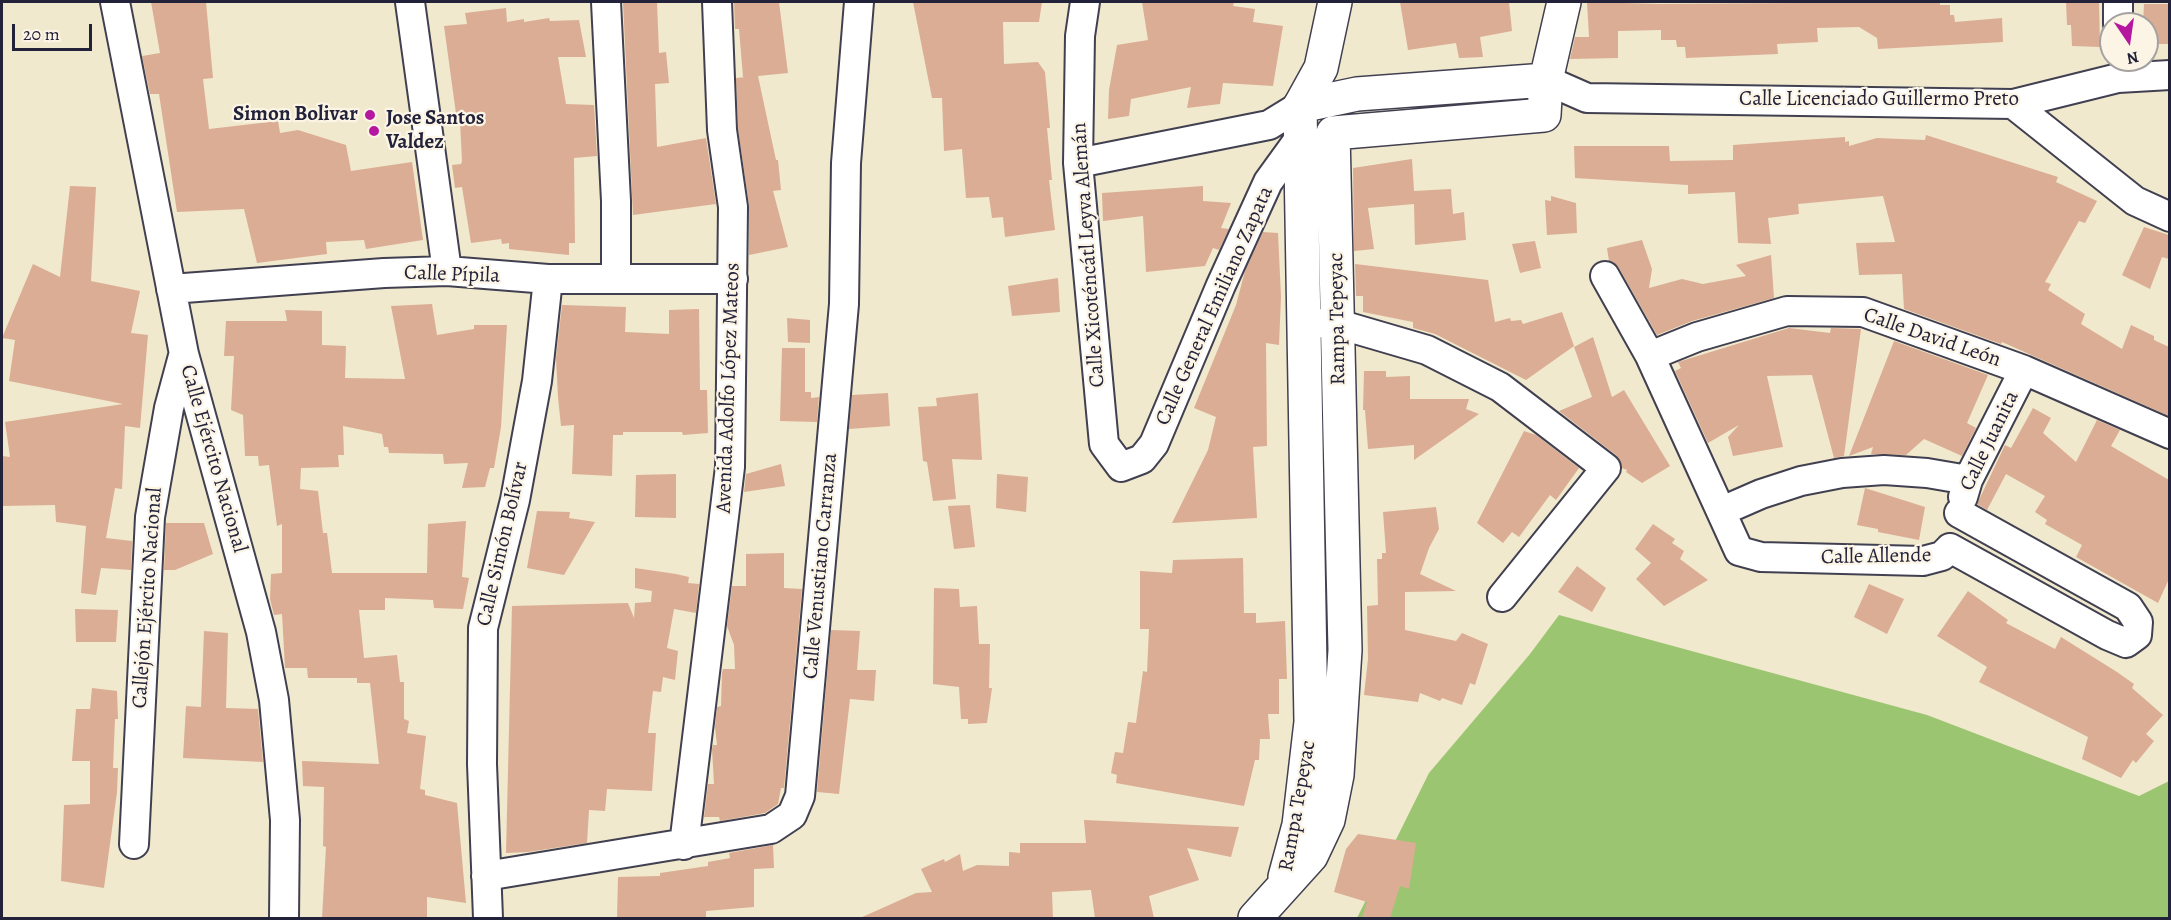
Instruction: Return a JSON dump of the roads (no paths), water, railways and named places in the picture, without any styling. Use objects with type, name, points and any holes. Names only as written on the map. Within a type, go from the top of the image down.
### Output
[{"type":"main road","points":[[1316,118],[1321,68],[1335,2]]},
{"type":"main road","points":[[1544,115],[1546,80],[1564,2]]},
{"type":"main road","name":"Calle Licenciado Guillermo Preto","points":[[1316,118],[1357,94],[1546,80]]},
{"type":"main road","name":"Calle Licenciado Guillermo Preto","points":[[1316,118],[1544,115]]},
{"type":"main road","name":"Rampa Tepeyac","points":[[1283,887],[1299,825],[1311,722],[1303,322],[1316,118]]},
{"type":"main road","name":"Rampa Tepeyac","points":[[1283,887],[1311,856],[1328,820],[1337,775],[1345,650],[1338,324],[1316,118]]},
{"type":"main road","points":[[1255,918],[1283,887]]},
{"type":"street","name":"Calle Ejército Nacional","points":[[116,2],[184,354],[261,632],[274,700],[285,820],[284,918]]},
{"type":"street","points":[[410,2],[447,272]]},
{"type":"street","points":[[606,2],[616,201],[616,279]]},
{"type":"street","name":"Avenida Adolfo López Mateos","points":[[684,845],[730,466],[734,207],[722,130],[717,2]]},
{"type":"street","name":"Calle Venustiano Carranza","points":[[486,876],[771,830],[792,815],[800,796],[844,304],[846,163],[859,2]]},
{"type":"street","name":"Calle Xicoténcátl Leyva Alemán","points":[[1085,2],[1080,36],[1078,163],[1104,444],[1114,460],[1121,466]]},
{"type":"street","name":"Calle Licenciado Guillermo Preto","points":[[1544,115],[1587,98],[2013,104],[2109,72]]},
{"type":"street","name":"Calle Licenciado Guillermo Preto","points":[[2144,72],[2169,75]]},
{"type":"street","name":"Calle Licenciado Guillermo Preto","points":[[1546,80],[1587,98]]},
{"type":"street","points":[[2013,104],[2135,201],[2169,217]]},
{"type":"street","name":"Calle Licenciado Guillermo Preto","points":[[1078,163],[1269,125],[1316,118]]},
{"type":"street","name":"Calle General Emiliano Zapata","points":[[1121,466],[1142,459],[1154,444],[1221,285],[1268,182],[1316,118]]},
{"type":"street","name":"Calle Pípila","points":[[171,289],[384,273],[447,272],[548,279],[733,279]]},
{"type":"street","name":"Calle Allende","points":[[1605,276],[1650,356],[1739,551],[1761,557],[1923,561],[1942,556],[1950,548],[2107,635],[2126,643],[2137,635],[2138,622],[2128,607],[1959,513]]},
{"type":"street","name":"Calle Simón Bolívar","points":[[488,918],[482,764],[483,628],[515,500],[537,381],[548,279]]},
{"type":"street","name":"Calle David León","points":[[1650,356],[1697,337],[1787,310],[1863,312],[2024,370],[2169,434]]},
{"type":"street","points":[[1303,322],[1338,324],[1427,350],[1500,387],[1606,468],[1502,597]]},
{"type":"street","name":"Callejón Ejército Nacional","points":[[134,844],[150,517],[170,408],[184,354]]},
{"type":"street","name":"Calle Juanita","points":[[1950,548],[1968,480],[2024,370]]},
{"type":"street","points":[[1722,511],[1761,494],[1801,481],[1842,473],[1884,470],[1927,472],[1968,480]]},
{"type":"place","name":"Simon Bolivar","points":[[370,115]]},
{"type":"place","name":"Jose Santos Valdez","points":[[374,131]]}]
